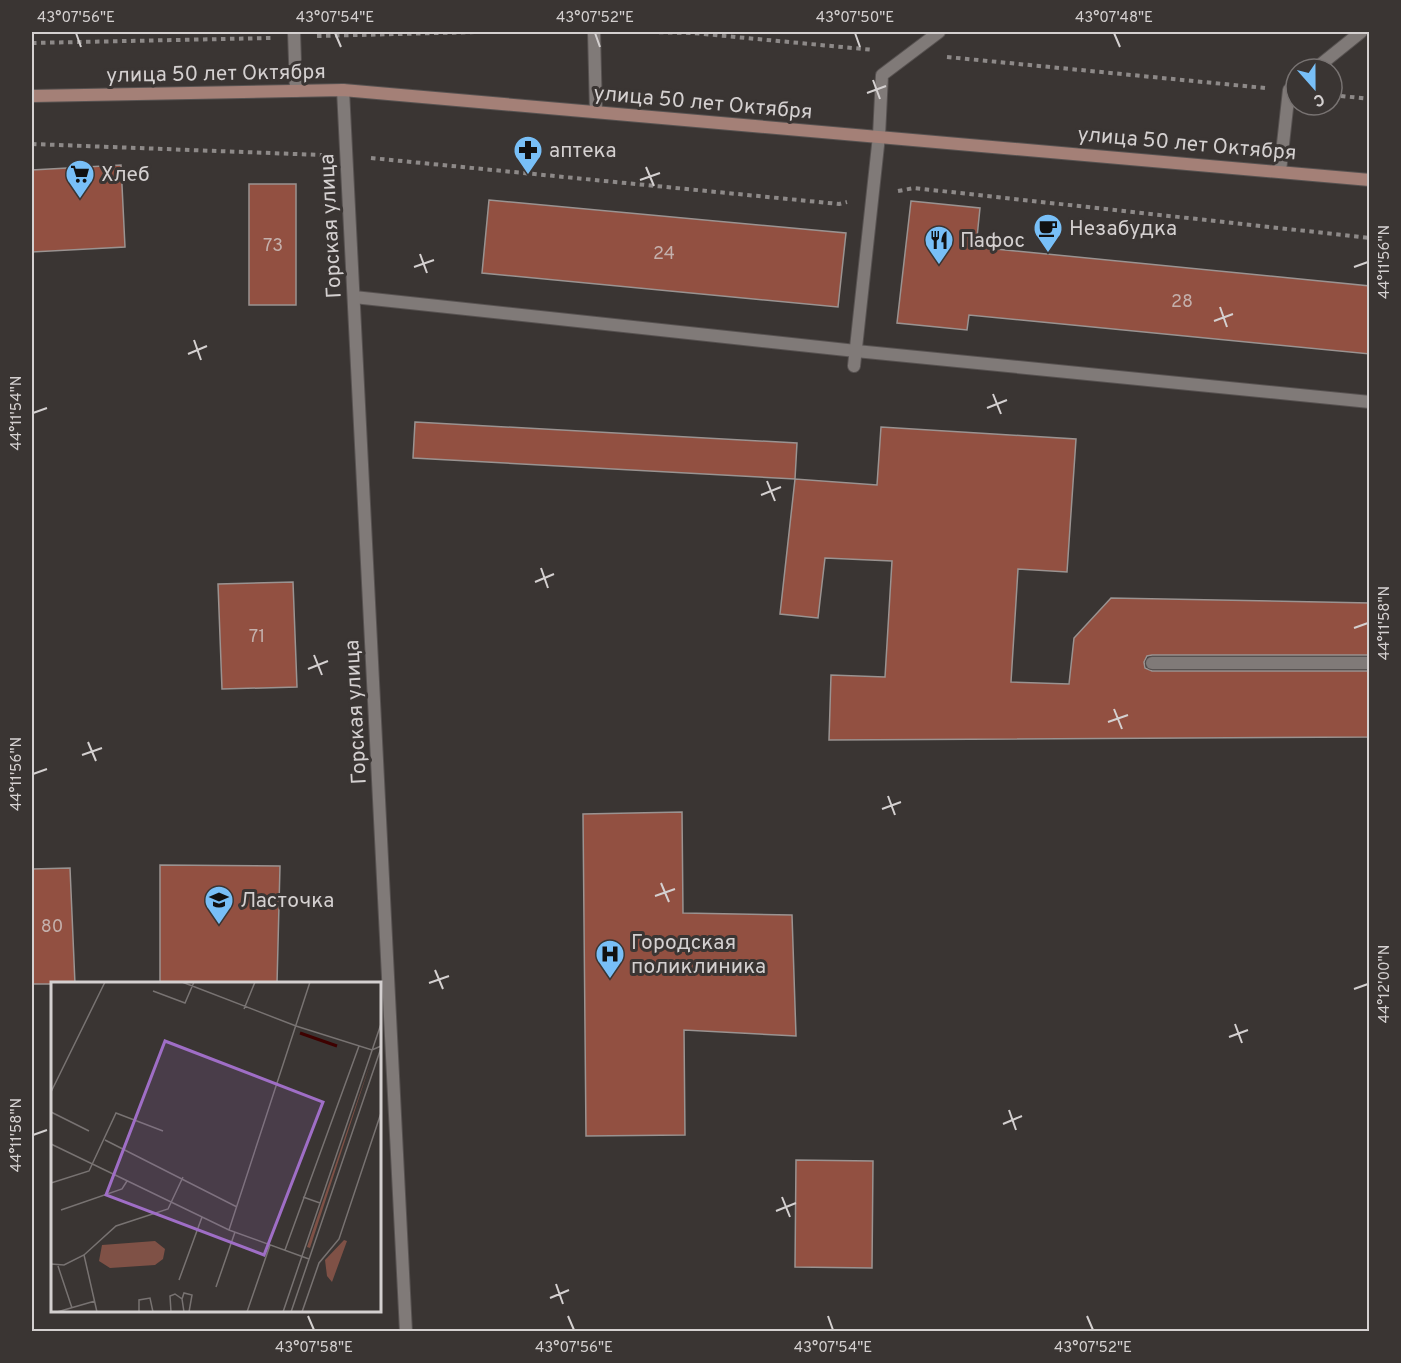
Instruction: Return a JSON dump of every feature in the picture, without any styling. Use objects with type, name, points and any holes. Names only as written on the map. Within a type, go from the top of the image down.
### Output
[{"type":"main road","name":"улица 50 лет Октября","points":[[32,96],[343,90],[1370,180]]},
{"type":"street","points":[[594,32],[596,112]]},
{"type":"street","points":[[854,366],[879,136],[882,75],[939,32]]},
{"type":"street","points":[[1330,57],[1361,32]]},
{"type":"street","points":[[294,34],[296,91]]},
{"type":"street","name":"Горская улица","points":[[343,90],[406,1332]]},
{"type":"street","points":[[1280,171],[1288,117]]},
{"type":"street","points":[[354,297],[856,351],[1370,402]]},
{"type":"street","points":[[1152,663],[1370,663]]},
{"type":"path","points":[[32,44],[294,34],[478,32]]},
{"type":"path","points":[[650,32],[693,32],[910,54],[1284,86]]},
{"type":"path","points":[[1344,96],[1370,99]]},
{"type":"path","points":[[32,144],[346,156],[839,204],[914,188],[1370,238]]},
{"type":"building","points":[[121,165],[125,247],[32,252],[32,170]]},
{"type":"building","points":[[249,184],[296,184],[296,305],[249,305]]},
{"type":"building","points":[[489,200],[846,233],[838,307],[482,273]]},
{"type":"building","points":[[911,201],[980,208],[976,247],[1370,286],[1370,354],[969,315],[967,330],[897,323]]},
{"type":"building","points":[[415,422],[797,443],[795,479],[413,458]]},
{"type":"building","points":[[881,427],[1076,439],[1067,572],[1018,569],[1011,682],[1069,684],[1074,638],[1111,598],[1370,603],[1370,655],[1152,655],[1147,656],[1144,662],[1145,668],[1152,671],[1370,671],[1370,737],[829,740],[831,675],[885,677],[892,561],[825,558],[818,618],[780,614],[795,479],[877,485]]},
{"type":"building","points":[[293,582],[297,687],[222,689],[218,584]]},
{"type":"building","points":[[682,812],[683,913],[792,915],[796,1036],[684,1030],[685,1135],[586,1136],[583,814]]},
{"type":"building","name":"Ласточка","points":[[160,865],[280,866],[277,982],[160,982]]},
{"type":"building","points":[[70,868],[75,982],[32,984],[32,869]]},
{"type":"building","points":[[796,1160],[873,1161],[872,1268],[795,1267]]},
{"type":"place","name":"аптека","points":[[528,176]]},
{"type":"place","name":"Хлеб","points":[[80,200]]},
{"type":"place","name":"Незабудка","points":[[1048,254]]},
{"type":"place","name":"Пафос","points":[[939,266]]},
{"type":"place","name":"Ласточка","points":[[219,926]]},
{"type":"place","name":"Городская поликлиника","points":[[610,980]]}]
